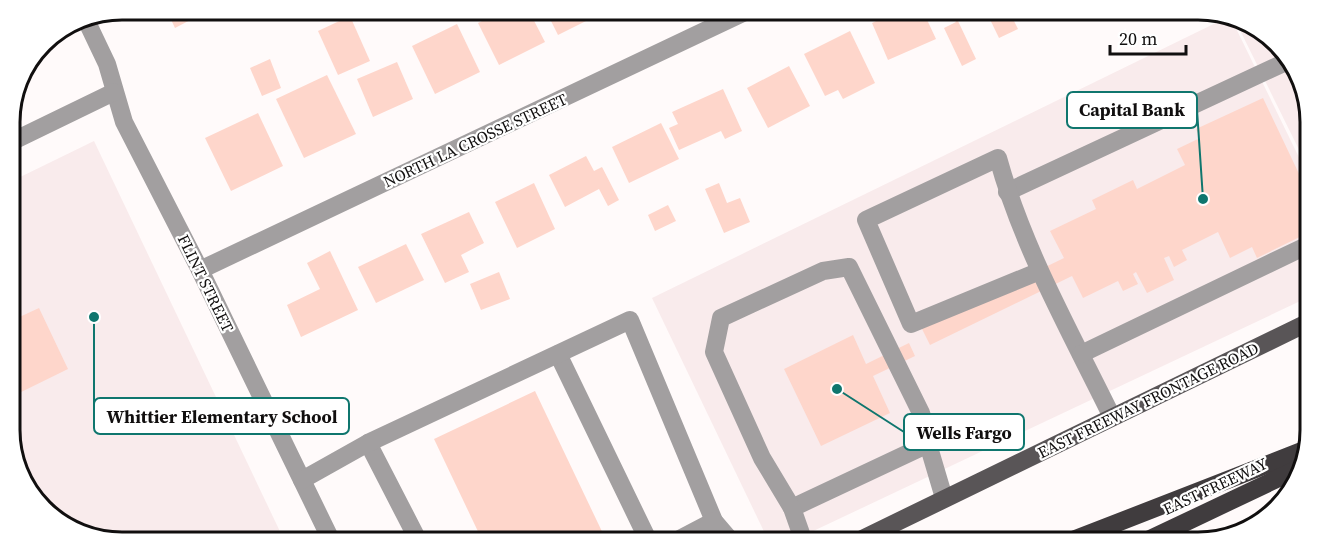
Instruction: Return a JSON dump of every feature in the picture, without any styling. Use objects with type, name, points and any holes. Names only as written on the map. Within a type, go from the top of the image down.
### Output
[{"type":"highway","points":[[1096,531],[1298,453]]},
{"type":"highway","name":"EAST FREEWAY","points":[[1167,531],[1291,472]]},
{"type":"main road","name":"EAST FREEWAY FRONTAGE ROAD","points":[[877,531],[1300,326]]},
{"type":"street","name":"NORTH LA CROSSE STREET","points":[[200,270],[728,20]]},
{"type":"street","name":"FLINT STREET","points":[[89,25],[107,64],[124,122],[200,270],[327,532]]},
{"type":"street","points":[[1007,192],[1282,64]]},
{"type":"street","points":[[20,138],[114,92]]},
{"type":"street","points":[[1040,271],[911,324],[866,220],[998,158],[1007,192],[1040,271],[1112,417]]},
{"type":"street","points":[[1081,354],[1300,249]]},
{"type":"street","points":[[800,531],[792,508],[762,458],[714,351],[721,318],[823,271],[849,267],[921,413],[944,498]]},
{"type":"street","points":[[302,480],[368,443],[630,320],[714,521],[723,531]]},
{"type":"street","points":[[558,354],[644,532]]},
{"type":"street","points":[[368,443],[414,532]]},
{"type":"street","points":[[792,508],[928,444]]},
{"type":"street","points":[[694,531],[714,521]]},
{"type":"shaded area","points":[[1219,21],[1235,26],[1300,160],[1300,301],[813,531],[764,531],[652,298]]},
{"type":"shaded area","points":[[1239,28],[1271,49],[1293,83],[1300,109],[1300,152]]},
{"type":"shaded area","points":[[94,141],[280,532],[102,530],[71,518],[49,502],[27,468],[20,442],[20,177]]},
{"type":"building","points":[[171,20],[190,20],[175,28]]},
{"type":"building","points":[[341,20],[352,20],[370,61],[338,75],[318,31]]},
{"type":"building","points":[[484,20],[534,20],[545,42],[499,65],[478,23]]},
{"type":"building","points":[[550,20],[588,20],[558,35]]},
{"type":"building","points":[[878,20],[927,20],[936,39],[888,60],[872,23]]},
{"type":"building","points":[[955,20],[960,20],[958,21],[976,59],[962,66],[944,28],[956,22]]},
{"type":"building","points":[[990,20],[1014,20],[1018,29],[999,38]]},
{"type":"building","points":[[457,24],[480,72],[435,94],[412,46]]},
{"type":"building","points":[[850,31],[875,83],[843,99],[838,90],[825,96],[804,54]]},
{"type":"building","points":[[270,59],[281,88],[262,96],[250,68]]},
{"type":"building","points":[[397,62],[413,99],[373,117],[357,79]]},
{"type":"building","points":[[789,66],[810,106],[768,128],[747,88]]},
{"type":"building","points":[[327,75],[356,134],[304,158],[276,99]]},
{"type":"building","points":[[723,89],[742,131],[725,139],[721,131],[679,150],[669,128],[678,124],[672,112]]},
{"type":"building","points":[[1263,98],[1300,176],[1300,237],[1257,258],[1252,247],[1230,258],[1218,232],[1182,250],[1187,260],[1174,267],[1169,256],[1164,258],[1174,280],[1147,293],[1136,272],[1133,274],[1138,284],[1123,291],[1118,281],[1083,298],[1072,276],[930,345],[921,327],[1064,258],[1050,231],[1096,209],[1092,200],[1133,180],[1137,189],[1185,165],[1177,149],[1200,138],[1196,129]]},
{"type":"building","points":[[258,113],[283,166],[231,191],[205,138]]},
{"type":"building","points":[[661,123],[679,159],[629,183],[612,147]]},
{"type":"building","points":[[586,156],[594,171],[602,167],[619,200],[608,206],[599,189],[565,207],[549,175]]},
{"type":"building","points":[[534,183],[555,229],[517,248],[495,202]]},
{"type":"building","points":[[719,183],[727,203],[740,198],[750,222],[724,233],[705,189]]},
{"type":"building","points":[[668,205],[676,221],[655,231],[648,215]]},
{"type":"building","points":[[469,212],[484,243],[461,255],[469,272],[445,283],[421,234]]},
{"type":"building","points":[[406,244],[424,280],[376,303],[358,267]]},
{"type":"building","points":[[330,251],[358,310],[301,337],[287,305],[320,289],[307,263]]},
{"type":"building","points":[[499,272],[510,299],[481,310],[470,284]]},
{"type":"building","points":[[39,308],[68,369],[20,393],[20,317]]},
{"type":"building","points":[[853,335],[866,364],[909,343],[915,356],[873,376],[890,413],[821,446],[784,369]]},
{"type":"building","points":[[535,391],[602,532],[478,532],[434,439]]},
{"type":"place","name":"Capital Bank","points":[[1203,199]]},
{"type":"place","name":"Whittier Elementary School","points":[[94,317]]},
{"type":"place","name":"Wells Fargo","points":[[837,389]]}]
